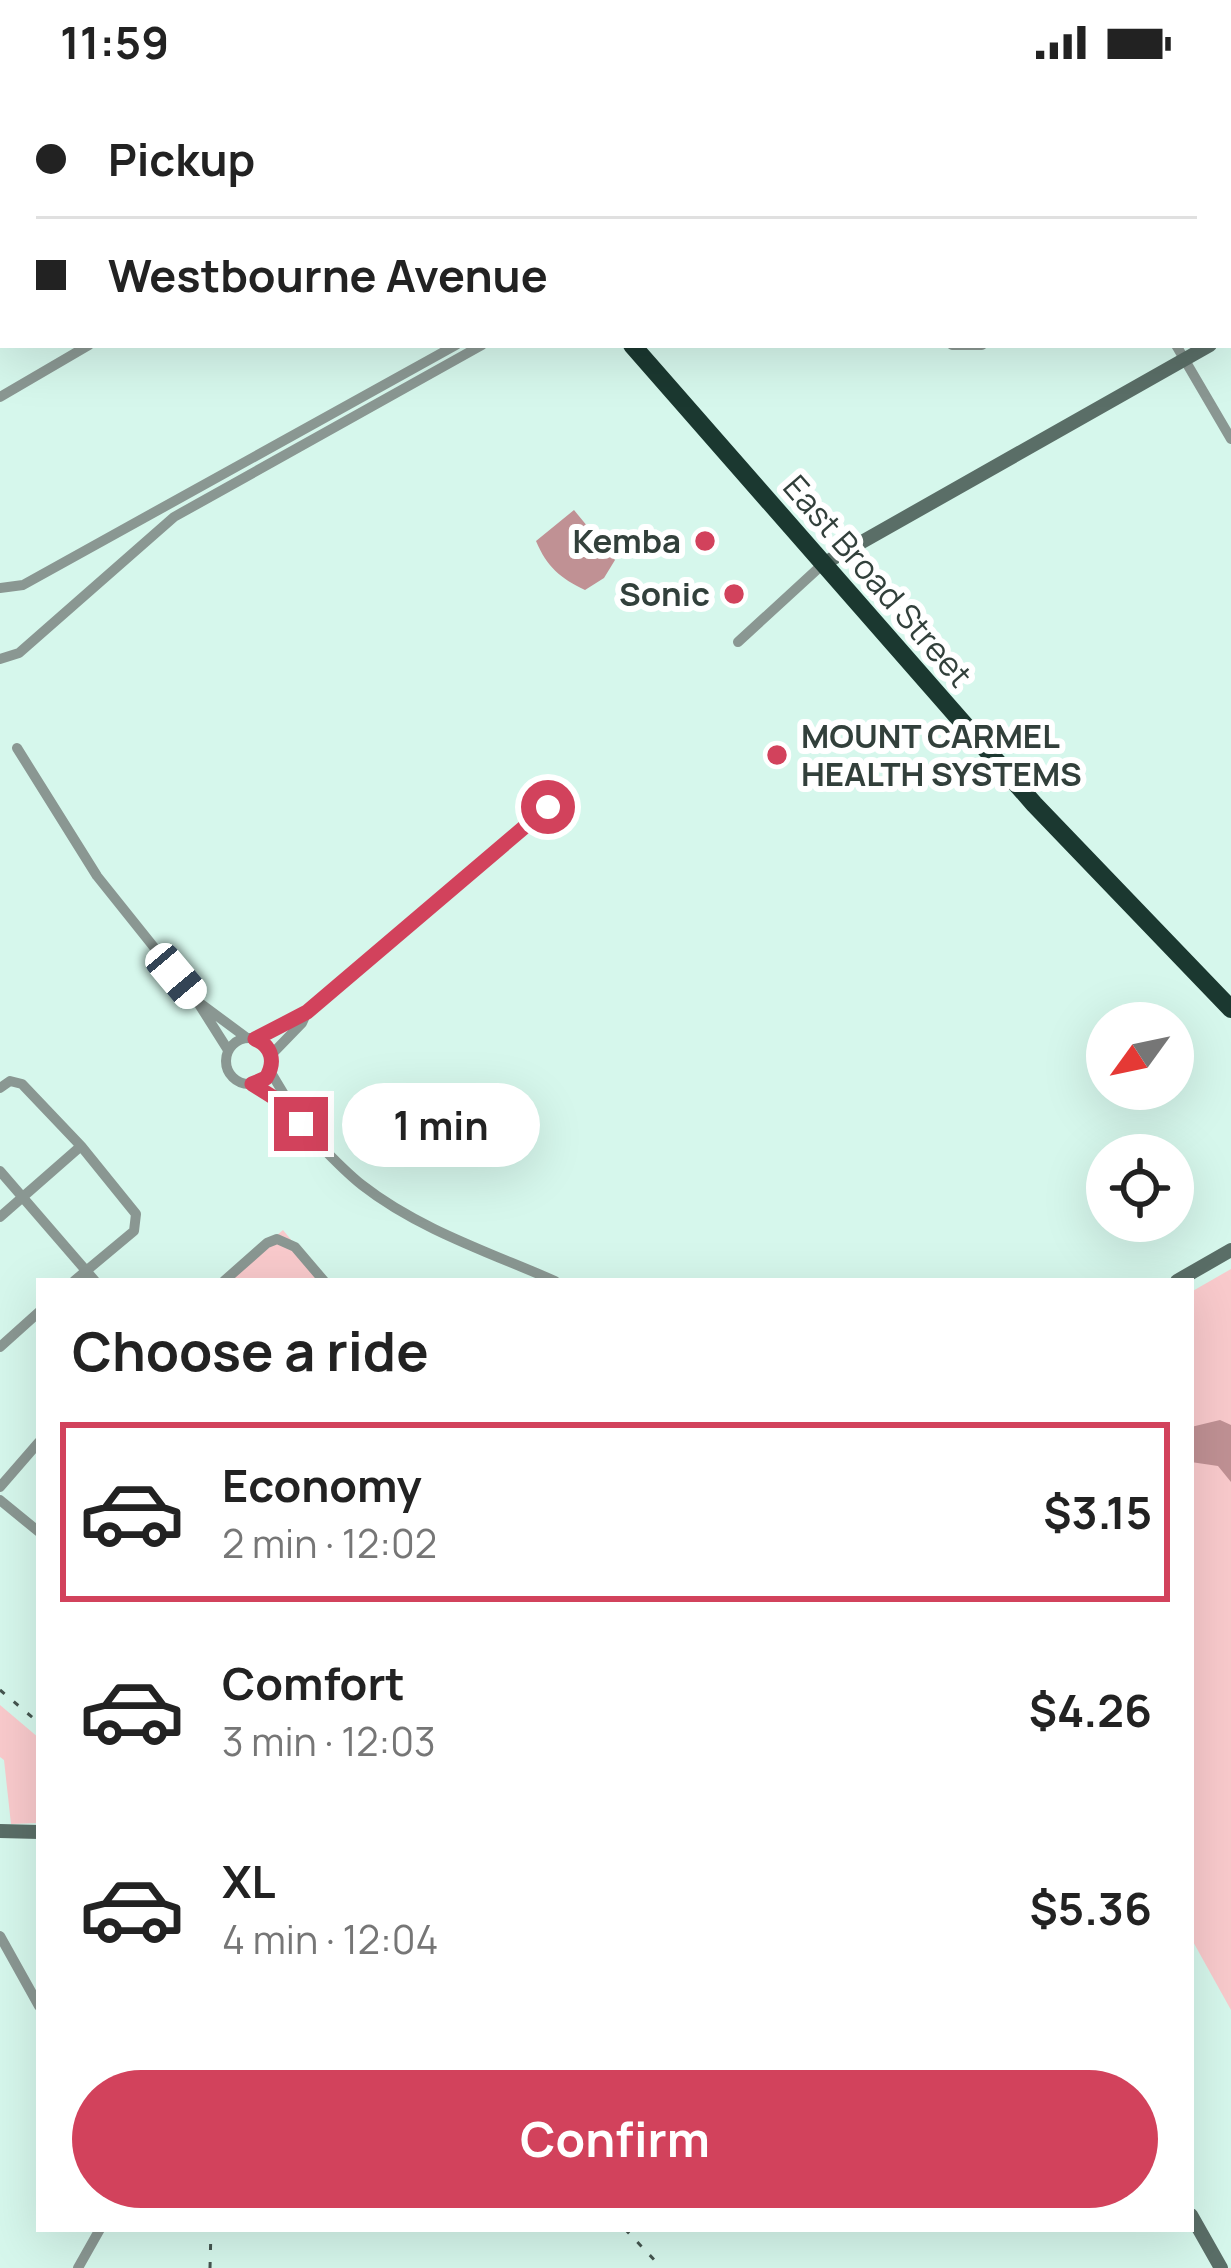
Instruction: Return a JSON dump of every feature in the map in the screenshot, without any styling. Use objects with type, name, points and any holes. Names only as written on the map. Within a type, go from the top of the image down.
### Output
[{"type":"highway","name":"East Broad Street","points":[[635,348],[1034,804],[1231,1009]]},
{"type":"street","points":[[0,398],[83,348]]},
{"type":"street","points":[[0,588],[22,585],[451,348]]},
{"type":"street","points":[[0,659],[19,653],[174,517],[477,348]]},
{"type":"street","points":[[737,643],[823,564],[1181,351],[1231,439]]},
{"type":"street","points":[[17,748],[118,906],[196,1001],[228,1050],[228,1072],[238,1082],[252,1084],[276,1099],[322,1150],[392,1207],[548,1278]]},
{"type":"street","points":[[301,1124],[270,1071],[272,1055],[307,1012],[548,807]]},
{"type":"street","points":[[196,1001],[272,1055]]},
{"type":"street","points":[[228,1050],[307,1012]]},
{"type":"street","points":[[252,1084],[270,1071]]},
{"type":"street","points":[[0,1088],[13,1081],[22,1084],[136,1214],[134,1231],[77,1278]]},
{"type":"street","points":[[0,1216],[81,1146]]},
{"type":"street","points":[[0,1171],[93,1278]]},
{"type":"street","points":[[227,1278],[267,1243],[282,1239],[321,1278]]},
{"type":"street","points":[[1182,1278],[1231,1250]]},
{"type":"street","points":[[0,1347],[36,1315]]},
{"type":"street","points":[[0,1487],[36,1445]]},
{"type":"street","points":[[0,1500],[36,1530]]},
{"type":"street","points":[[0,1831],[36,1832]]},
{"type":"street","points":[[0,1936],[36,2001]]},
{"type":"street","points":[[1194,2221],[1221,2268]]},
{"type":"street","points":[[78,2268],[98,2232]]},
{"type":"shaded area","points":[[574,510],[615,560],[604,578],[585,590],[555,571],[536,541]]},
{"type":"shaded area","points":[[283,1230],[323,1278],[227,1278]]},
{"type":"shaded area","points":[[1231,1269],[1231,2010],[1194,1943],[1194,1290]]},
{"type":"shaded area","points":[[1220,1420],[1231,1425],[1231,1482],[1218,1466],[1194,1462],[1194,1426]]},
{"type":"shaded area","points":[[0,1705],[36,1735],[36,1823],[11,1824],[0,1757]]},
{"type":"railway","points":[[0,1690],[36,1720]]},
{"type":"railway","points":[[210,2268],[211,2232]]},
{"type":"railway","points":[[628,2232],[662,2268]]},
{"type":"place","name":"Kemba","points":[[705,541]]},
{"type":"place","name":"Sonic","points":[[734,594]]},
{"type":"place","name":"MOUNT CARMEL HEALTH SYSTEMS","points":[[777,755]]},
{"type":"route","points":[[301,1124],[252,1084],[266,1078],[272,1063],[268,1048],[255,1039],[307,1012],[548,807]]}]
